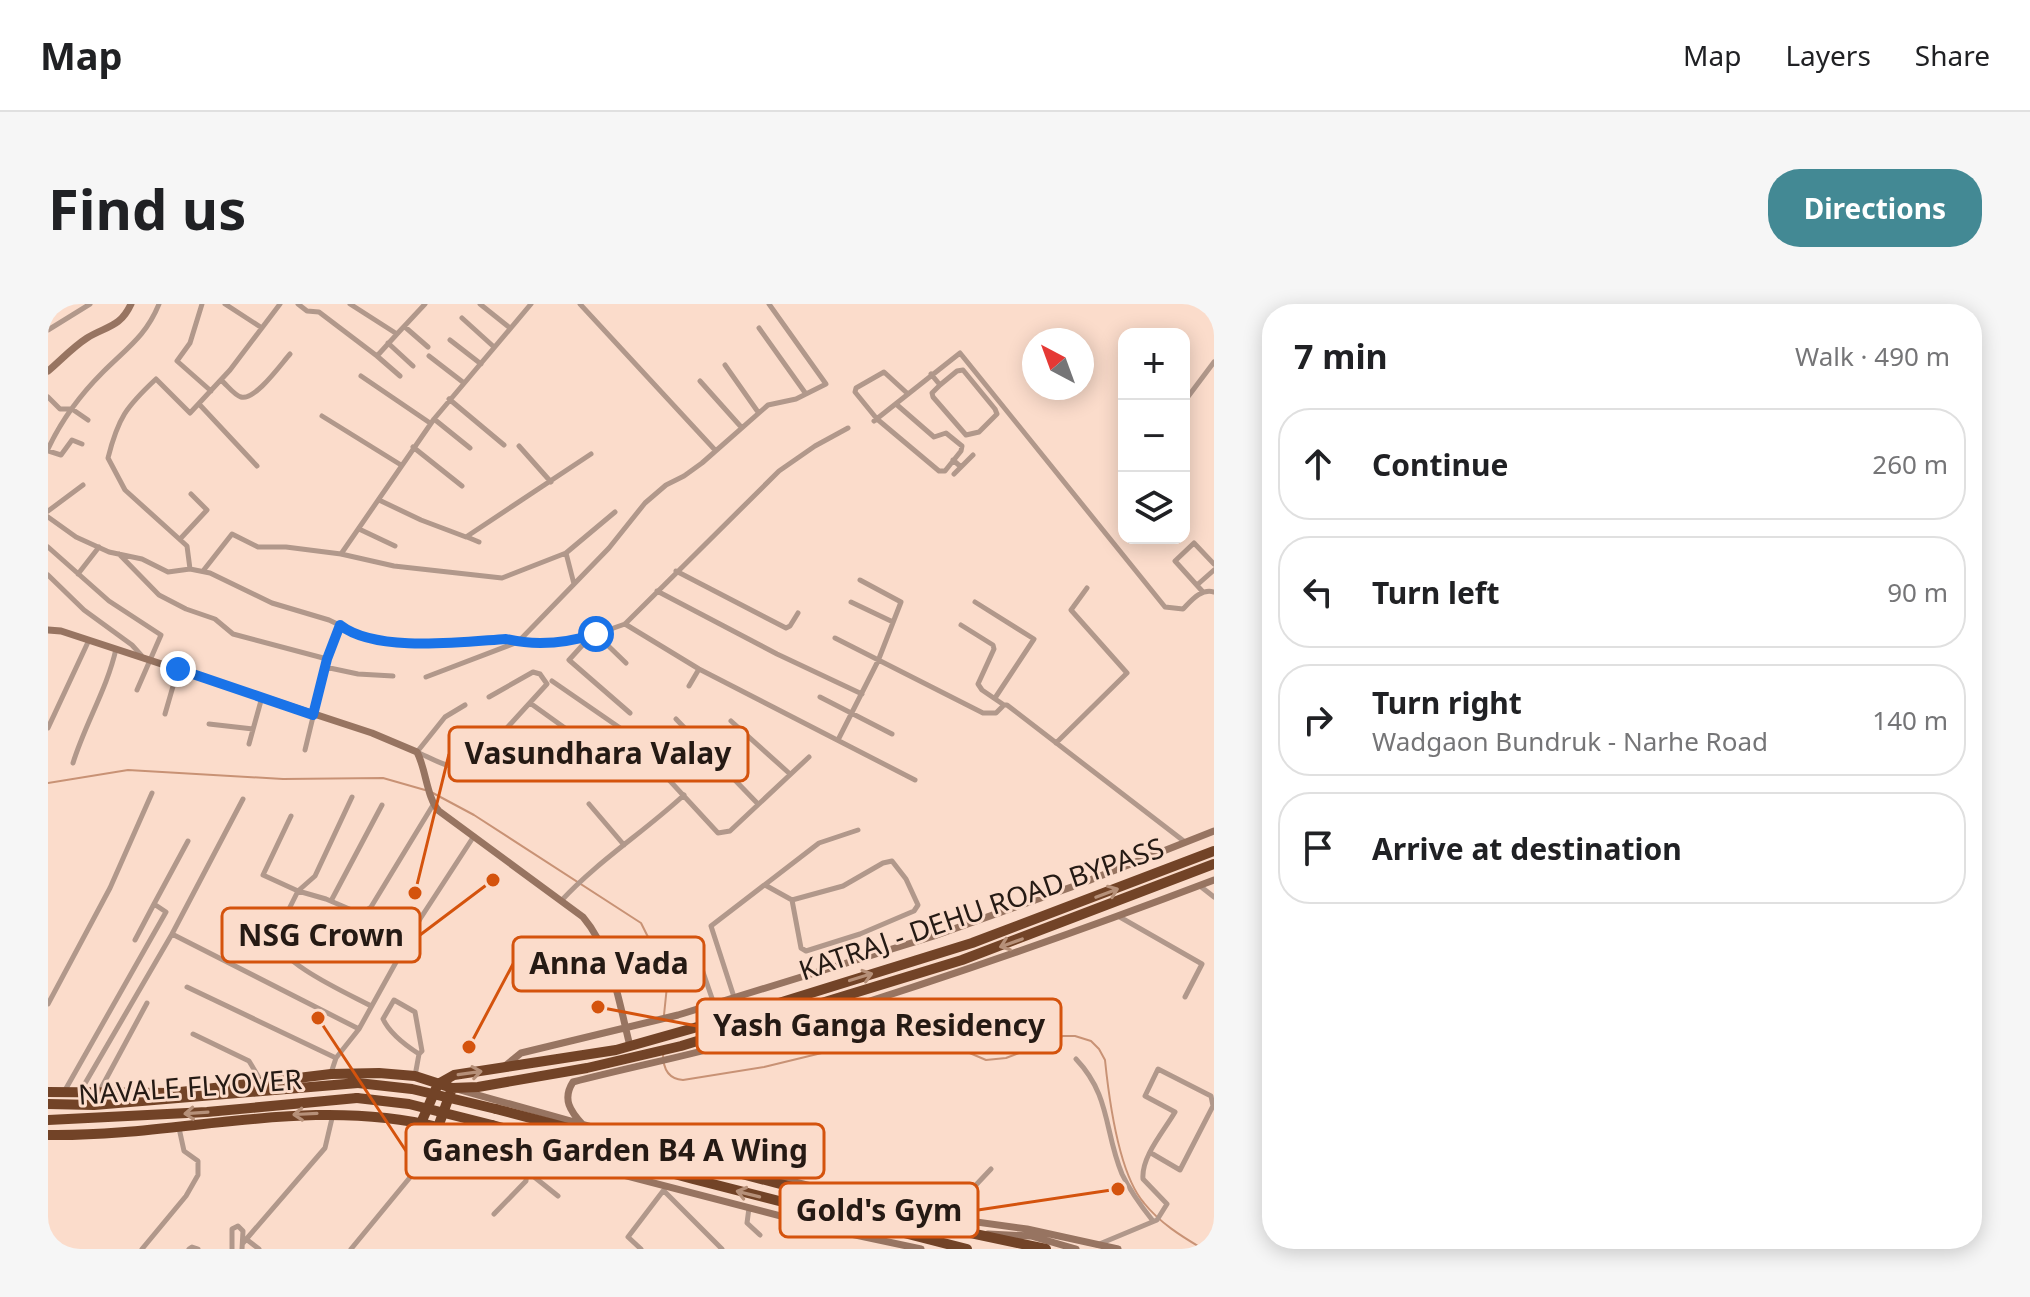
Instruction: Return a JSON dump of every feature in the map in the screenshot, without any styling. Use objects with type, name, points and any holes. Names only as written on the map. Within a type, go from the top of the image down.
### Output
[{"type":"highway","name":"KATRAJ - DEHU ROAD BYPASS","points":[[438,1084],[454,1075],[630,1046],[680,1032],[972,943],[1214,851]]},
{"type":"highway","name":"KATRAJ - DEHU ROAD BYPASS","points":[[48,1092],[172,1093],[331,1074],[379,1073],[418,1077],[452,1088],[628,1064],[682,1050],[962,960],[1214,864]]},
{"type":"highway","points":[[405,1120],[418,1077]]},
{"type":"highway","name":"NAVALE FLYOVER","points":[[48,1104],[158,1100],[358,1083],[412,1089],[882,1211],[975,1228]]},
{"type":"highway","points":[[421,1123],[438,1084]]},
{"type":"highway","points":[[48,1135],[179,1128],[334,1113],[405,1120],[443,1128],[452,1088]]},
{"type":"highway","name":"NAVALE FLYOVER","points":[[48,1120],[207,1112],[357,1098],[409,1104],[967,1249]]},
{"type":"highway","points":[[975,1228],[1046,1249]]},
{"type":"street","points":[[48,330],[89,304]]},
{"type":"street","points":[[48,371],[91,335],[114,326],[127,314],[131,304]]},
{"type":"street","points":[[82,444],[72,440],[61,455],[48,450],[72,409],[104,371],[133,346],[153,320],[159,304]]},
{"type":"street","points":[[202,304],[190,343],[177,361],[211,391]]},
{"type":"street","points":[[225,304],[262,328]]},
{"type":"street","points":[[190,569],[189,551],[181,538],[125,490],[108,458],[123,411],[156,379],[190,413],[221,380],[280,304]]},
{"type":"street","points":[[298,304],[307,311],[319,312],[400,376]]},
{"type":"street","points":[[350,304],[359,306],[397,334]]},
{"type":"street","points":[[377,356],[425,304]]},
{"type":"street","points":[[480,304],[510,328]]},
{"type":"street","points":[[341,554],[432,421],[531,304]]},
{"type":"street","points":[[580,304],[715,450]]},
{"type":"street","points":[[426,677],[518,642],[609,548],[645,503],[666,485],[702,463],[758,412],[777,401],[796,399],[826,384],[769,304]]},
{"type":"street","points":[[462,318],[495,347]]},
{"type":"street","points":[[405,327],[428,347]]},
{"type":"street","points":[[759,328],[806,394]]},
{"type":"street","points":[[450,340],[481,364]]},
{"type":"street","points":[[388,343],[413,366]]},
{"type":"street","points":[[875,420],[960,353],[1165,607],[1183,609],[1203,592],[1214,592]]},
{"type":"street","points":[[221,380],[240,397],[248,397],[257,392],[290,354]]},
{"type":"street","points":[[429,356],[464,383]]},
{"type":"street","points":[[1186,400],[1214,362]]},
{"type":"street","points":[[725,365],[758,412]]},
{"type":"street","points":[[963,370],[997,414],[979,432],[966,435],[933,397],[932,393],[940,385],[957,371],[963,370]]},
{"type":"street","points":[[896,404],[934,437],[946,433],[962,446],[945,471],[939,471],[875,420],[856,395],[856,388],[884,372],[908,394]]},
{"type":"street","points":[[931,374],[940,385]]},
{"type":"street","points":[[361,376],[470,448]]},
{"type":"street","points":[[700,381],[742,428]]},
{"type":"street","points":[[48,397],[60,409],[72,409],[88,420]]},
{"type":"street","points":[[449,399],[504,445]]},
{"type":"street","points":[[199,404],[257,466]]},
{"type":"street","points":[[322,416],[401,465]]},
{"type":"street","points":[[83,485],[48,514],[76,537],[142,559],[168,572],[203,571],[272,603],[358,634],[408,645],[506,639],[559,643],[625,624],[779,471],[848,428]]},
{"type":"street","points":[[519,446],[551,482]]},
{"type":"street","points":[[413,447],[462,486]]},
{"type":"street","points":[[466,537],[591,454]]},
{"type":"street","points":[[954,474],[973,455]]},
{"type":"street","points":[[953,460],[961,467]]},
{"type":"street","points":[[181,538],[207,510],[191,494]]},
{"type":"street","points":[[379,500],[479,542]]},
{"type":"street","points":[[203,571],[232,534],[258,547],[286,547],[341,554],[394,566],[502,578],[566,553],[615,512]]},
{"type":"street","points":[[359,529],[395,546]]},
{"type":"street","points":[[1197,585],[1214,567],[1194,543],[1175,560],[1203,592]]},
{"type":"street","points":[[48,547],[109,601],[161,635],[147,659],[137,690]]},
{"type":"street","points":[[78,574],[99,547]]},
{"type":"street","points":[[119,553],[159,595],[215,619],[233,634],[327,659]]},
{"type":"street","points":[[566,553],[574,584]]},
{"type":"street","points":[[676,571],[786,628],[798,613]]},
{"type":"street","points":[[48,575],[84,610],[147,659]]},
{"type":"street","points":[[838,740],[878,661],[901,602],[860,580]]},
{"type":"street","points":[[1056,743],[1127,673],[1071,610],[1087,588]]},
{"type":"street","points":[[657,591],[777,654],[862,694]]},
{"type":"street","points":[[851,602],[893,622]]},
{"type":"street","points":[[975,602],[1034,639],[995,698]]},
{"type":"street","points":[[625,624],[699,669],[915,780]]},
{"type":"street","points":[[305,750],[327,659],[340,625]]},
{"type":"street","points":[[961,625],[993,645],[978,684],[982,690],[1056,743],[1185,842],[1200,857]]},
{"type":"street","points":[[48,630],[116,648],[372,733],[452,768],[465,770],[479,764],[526,756],[558,772]]},
{"type":"street","points":[[593,635],[626,663]]},
{"type":"street","points":[[593,635],[569,660],[630,713]]},
{"type":"street","points":[[835,638],[983,713],[996,713],[1004,705]]},
{"type":"street","points":[[48,728],[89,640]]},
{"type":"street","points":[[73,763],[84,730],[111,671],[116,648]]},
{"type":"street","points":[[325,667],[358,674],[393,676]]},
{"type":"street","points":[[165,714],[178,669]]},
{"type":"street","points":[[689,686],[699,669]]},
{"type":"street","points":[[479,764],[485,752],[547,684],[540,674],[533,672],[489,697]]},
{"type":"street","points":[[552,681],[623,730],[718,833],[730,831],[809,757]]},
{"type":"street","points":[[249,744],[262,697]]},
{"type":"street","points":[[820,697],[892,734]]},
{"type":"street","points":[[530,703],[583,741]]},
{"type":"street","points":[[417,752],[445,717],[465,705]]},
{"type":"street","points":[[676,719],[758,804]]},
{"type":"street","points":[[731,721],[790,774]]},
{"type":"street","points":[[209,724],[253,729]]},
{"type":"street","points":[[417,752],[425,768],[432,802],[583,917],[601,942],[630,1046]]},
{"type":"street","points":[[48,1004],[91,925],[152,793]]},
{"type":"street","points":[[561,901],[584,877],[652,825],[684,795]]},
{"type":"street","points":[[352,797],[315,876],[298,891],[275,937],[276,944],[320,980],[371,1006]]},
{"type":"street","points":[[79,1093],[172,934],[243,799]]},
{"type":"street","points":[[291,816],[263,875],[356,912],[367,911],[432,802]]},
{"type":"street","points":[[589,804],[624,845]]},
{"type":"street","points":[[331,901],[382,805]]},
{"type":"street","points":[[734,997],[711,926],[819,843],[858,830]]},
{"type":"street","points":[[502,1068],[521,1053],[678,1015],[981,920],[1214,831]]},
{"type":"street","points":[[331,1074],[336,1058],[359,1029],[420,919],[474,836]]},
{"type":"street","points":[[135,940],[188,841]]},
{"type":"street","points":[[765,885],[792,900],[843,886],[892,861],[906,879],[918,905],[914,911],[860,934],[806,951],[801,948],[792,900]]},
{"type":"street","points":[[682,1050],[740,1041],[939,980],[1214,880]]},
{"type":"street","points":[[1200,885],[1214,897]]},
{"type":"street","points":[[63,1093],[166,912],[154,904]]},
{"type":"street","points":[[1118,916],[1202,964],[1185,997]]},
{"type":"street","points":[[172,934],[359,1029]]},
{"type":"street","points":[[695,949],[714,1004]]},
{"type":"street","points":[[187,987],[336,1058]]},
{"type":"street","points":[[418,1077],[419,1054],[422,1051],[415,1012],[394,1000],[383,1019],[386,1026],[419,1054]]},
{"type":"street","points":[[99,1093],[147,1003]]},
{"type":"street","points":[[193,1034],[249,1061],[261,1081]]},
{"type":"street","points":[[1076,1059],[1090,1073],[1099,1089],[1121,1172],[1136,1199],[1155,1221]]},
{"type":"street","points":[[583,1125],[573,1114],[567,1100],[573,1082],[628,1064]]},
{"type":"street","points":[[1096,1245],[1155,1221],[1167,1204],[1143,1179],[1143,1167],[1151,1153],[1175,1112],[1145,1096],[1158,1069],[1211,1096],[1213,1106],[1180,1170],[1151,1153]]},
{"type":"street","points":[[452,1088],[975,1228],[1032,1233],[1118,1249]]},
{"type":"street","points":[[469,1135],[482,1096]]},
{"type":"street","points":[[244,1244],[325,1148],[334,1113]]},
{"type":"street","points":[[142,1249],[186,1196],[198,1175],[198,1161],[184,1151],[179,1128]]},
{"type":"street","points":[[351,1249],[443,1128],[666,1188],[921,1249]]},
{"type":"street","points":[[495,1142],[558,1196]]},
{"type":"street","points":[[975,1228],[974,1187],[991,1169]]},
{"type":"street","points":[[494,1214],[526,1181],[527,1171]]},
{"type":"street","points":[[641,1249],[628,1237],[666,1188]]},
{"type":"street","points":[[666,1188],[722,1249]]},
{"type":"street","points":[[749,1207],[747,1223],[760,1235]]},
{"type":"street","points":[[232,1249],[231,1233],[235,1226],[243,1231],[244,1244]]},
{"type":"street","points":[[1032,1233],[1076,1249]]},
{"type":"street","points":[[244,1244],[259,1249]]},
{"type":"street","points":[[189,1249],[198,1249]]},
{"type":"waterway","points":[[48,783],[128,770],[283,779],[383,778],[425,790]]},
{"type":"waterway","points":[[431,792],[474,815],[641,923],[661,963],[667,986],[664,1015]]},
{"type":"waterway","points":[[663,1054],[667,1072],[683,1080],[764,1067],[904,1033],[944,1042],[986,1060],[1006,1058],[1063,1036],[1091,1041],[1105,1060],[1117,1135],[1135,1190],[1164,1223],[1203,1249]]},
{"type":"place","name":"NSG Crown","points":[[493,880]]},
{"type":"place","name":"Vasundhara Valay","points":[[415,893]]},
{"type":"place","name":"Yash Ganga Residency","points":[[598,1007]]},
{"type":"place","name":"Ganesh Garden B4 A Wing","points":[[318,1018]]},
{"type":"place","name":"Anna Vada","points":[[469,1047]]},
{"type":"place","name":"Gold's Gym","points":[[1118,1189]]},
{"type":"route","points":[[178,669],[313,715],[327,659],[340,625],[358,634],[408,645],[506,639],[559,643],[596,634]]}]
